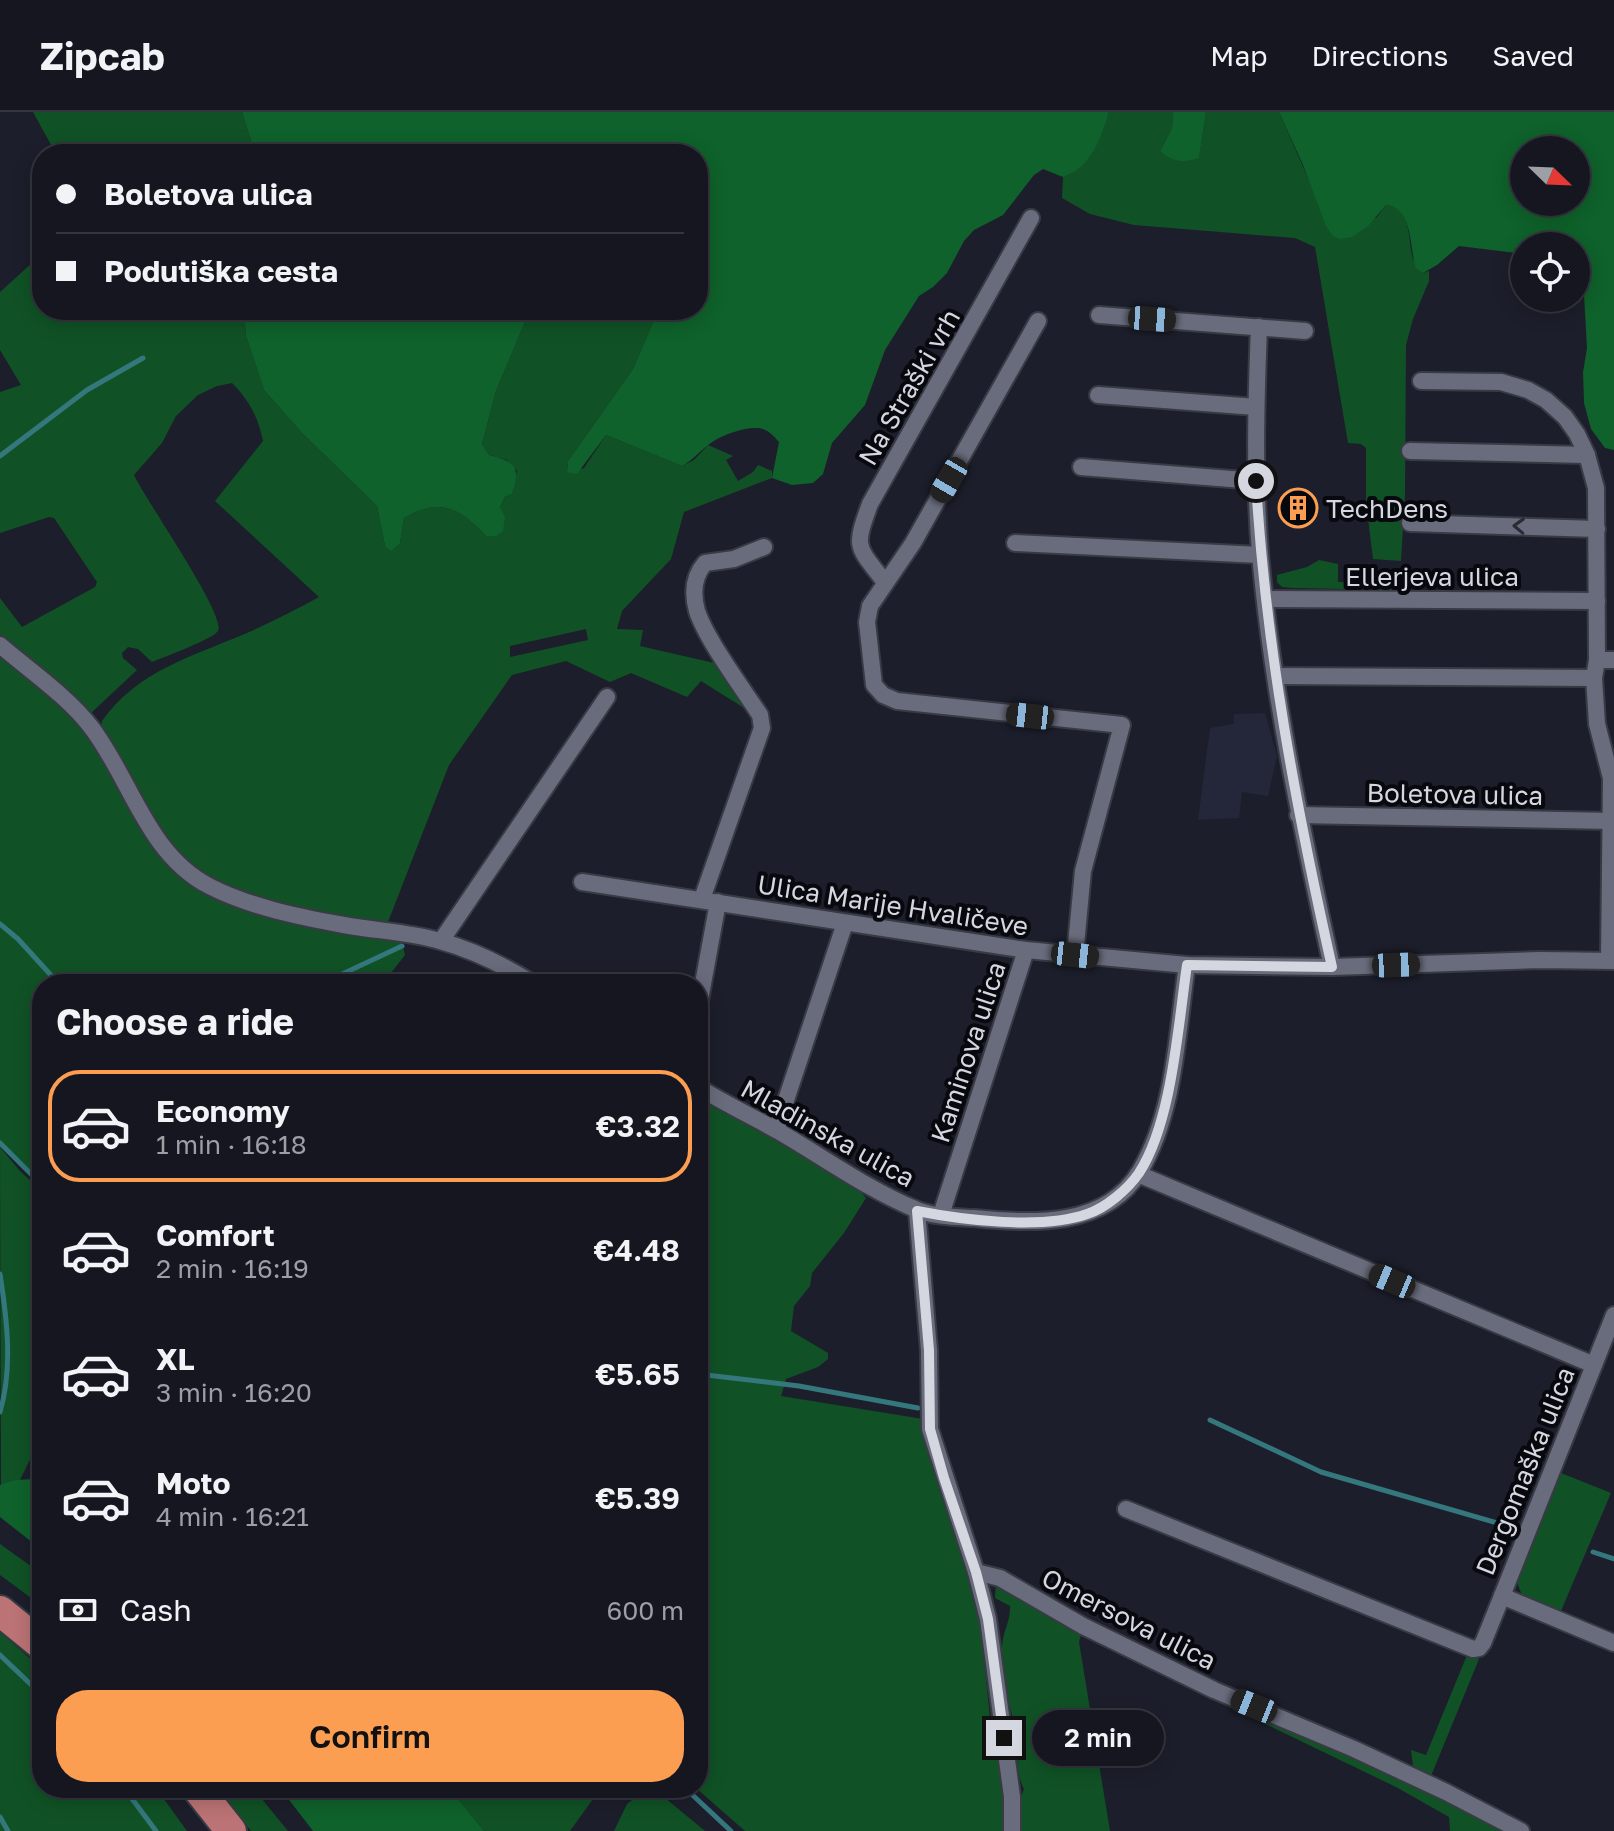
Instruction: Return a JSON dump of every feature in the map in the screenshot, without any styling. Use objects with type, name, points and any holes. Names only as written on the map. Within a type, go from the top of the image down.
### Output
[{"type":"highway","points":[[0,1611],[32,1637]]},
{"type":"highway","points":[[184,1798],[208,1831]]},
{"type":"highway","points":[[205,1798],[231,1831]]},
{"type":"street","name":"Na Straški vrh","points":[[884,581],[863,554],[858,537],[870,504],[1031,218]]},
{"type":"street","points":[[1099,315],[1305,331]]},
{"type":"street","points":[[1038,321],[913,543],[884,581],[870,606],[867,622],[874,685],[883,695],[897,701],[1122,725],[1083,871],[1075,955]]},
{"type":"street","points":[[1259,327],[1256,481],[1260,555],[1298,815],[1332,967]]},
{"type":"street","points":[[1421,381],[1501,382],[1528,390],[1546,400],[1565,417],[1587,455],[1596,488],[1597,601],[1606,660],[1594,678],[1597,724],[1612,778],[1611,960]]},
{"type":"street","points":[[1098,395],[1256,407]]},
{"type":"street","points":[[1410,451],[1587,455]]},
{"type":"street","points":[[1081,467],[1256,481]]},
{"type":"street","name":"Ellerjeva ulica","points":[[1410,523],[1597,529]]},
{"type":"street","points":[[1015,543],[1260,555]]},
{"type":"street","points":[[710,901],[762,728],[760,715],[697,611],[694,583],[705,563],[734,559],[764,547]]},
{"type":"street","name":"Ellerjeva ulica","points":[[1266,599],[1597,601]]},
{"type":"street","points":[[0,645],[90,726],[119,770],[145,820],[184,870],[242,901],[344,925],[441,941],[479,955],[515,974]]},
{"type":"street","points":[[1276,676],[1594,678]]},
{"type":"street","points":[[441,941],[607,697]]},
{"type":"street","name":"Boletova ulica","points":[[1298,815],[1611,821]]},
{"type":"street","name":"Ulica Marije Hvaličeve","points":[[582,882],[1026,950],[1187,965],[1332,967],[1611,960]]},
{"type":"street","name":"Ulica Marije Hvaličeve","points":[[702,974],[710,901]]},
{"type":"street","points":[[776,1130],[845,923]]},
{"type":"street","name":"Kaminova ulica","points":[[941,1215],[1026,950]]},
{"type":"street","name":"Mladinska ulica","points":[[708,1093],[917,1211],[1014,1222],[1047,1221],[1087,1214],[1113,1199],[1138,1174],[1162,1118],[1187,965]]},
{"type":"street","name":"Dergomaška ulica","points":[[1138,1174],[1594,1365]]},
{"type":"street","points":[[917,1211],[929,1350],[930,1429],[988,1619],[1012,1797],[1012,1831]]},
{"type":"street","name":"Dergomaška ulica","points":[[1502,1596],[1614,1315]]},
{"type":"street","points":[[1126,1509],[1473,1649],[1483,1643],[1502,1596],[1614,1643]]},
{"type":"street","name":"Omersova ulica","points":[[976,1572],[1000,1578],[1083,1626],[1214,1690],[1354,1749],[1521,1831]]},
{"type":"shaded area","points":[[1265,713],[1277,756],[1268,796],[1242,792],[1239,818],[1198,820],[1210,728],[1234,724],[1234,714]]},
{"type":"green space","points":[[33,112],[242,112],[252,144],[51,144]]},
{"type":"green space","points":[[242,112],[1109,112],[1094,151],[1081,167],[1063,177],[1043,169],[1034,175],[1003,215],[974,230],[964,241],[947,273],[919,296],[885,350],[865,405],[832,443],[823,474],[813,483],[792,485],[772,478],[779,442],[772,434],[757,428],[718,438],[682,466],[606,435],[577,474],[567,472],[568,461],[633,369],[654,320],[708,320],[708,144],[252,144]]},
{"type":"green space","points":[[1109,112],[1173,112],[1172,128],[1160,151],[1199,157],[1206,112],[1279,112],[1311,185],[1376,218],[1386,205],[1400,211],[1404,217],[1413,257],[1423,273],[1429,271],[1429,281],[1406,345],[1405,494],[1401,561],[1373,559],[1366,502],[1366,448],[1361,444],[1348,443],[1315,247],[1295,238],[1134,225],[1090,214],[1062,198],[1063,177],[1087,159]]},
{"type":"green space","points":[[1173,112],[1206,112],[1199,158],[1178,160],[1160,151],[1172,128]]},
{"type":"green space","points":[[1279,112],[1614,112],[1614,450],[1605,448],[1591,429],[1584,403],[1583,372],[1587,348],[1585,312],[1590,312],[1590,232],[1510,232],[1510,252],[1459,246],[1423,273],[1416,268],[1406,221],[1395,208],[1386,205],[1368,226],[1352,237],[1340,239],[1333,236],[1326,226]]},
{"type":"green space","points":[[32,263],[32,320],[245,320],[246,336],[264,390],[301,432],[377,506],[385,546],[400,543],[404,518],[428,508],[439,507],[458,512],[486,536],[505,497],[512,494],[517,471],[507,460],[489,455],[482,444],[496,391],[526,320],[654,320],[633,369],[568,461],[567,472],[584,468],[606,435],[682,466],[694,460],[708,445],[733,456],[726,460],[738,481],[758,465],[772,471],[772,478],[684,512],[671,559],[622,611],[617,629],[643,630],[640,646],[723,665],[749,711],[701,681],[687,697],[631,673],[610,682],[566,661],[512,675],[449,765],[388,922],[354,921],[265,901],[238,891],[189,862],[167,841],[148,814],[101,727],[102,721],[116,704],[149,677],[319,597],[215,501],[263,441],[252,409],[232,383],[198,395],[176,416],[162,443],[134,475],[198,581],[217,621],[218,631],[152,662],[138,649],[128,647],[122,653],[123,658],[137,670],[91,713],[0,637],[0,598],[22,627],[95,587],[97,582],[54,518],[0,533],[0,392],[21,385],[0,350],[0,292]],"holes":[[[586,629],[588,640],[510,657],[510,646]]]},
{"type":"green space","points":[[245,320],[526,320],[496,391],[482,444],[489,455],[511,463],[516,471],[512,494],[505,497],[500,507],[505,517],[503,531],[496,536],[486,536],[458,512],[439,507],[428,508],[404,518],[400,543],[391,551],[385,546],[377,506],[301,432],[264,390],[246,336]]},
{"type":"green space","points":[[1319,560],[1338,564],[1338,582],[1399,583],[1399,590],[1293,588],[1282,587],[1277,582],[1277,575],[1307,567]]},
{"type":"green space","points":[[0,654],[74,717],[104,757],[147,839],[170,867],[194,886],[249,911],[280,919],[401,938],[405,955],[390,974],[32,974],[32,1171],[0,1141]]},
{"type":"green space","points":[[708,1102],[856,1187],[866,1198],[844,1233],[812,1273],[810,1286],[794,1306],[791,1331],[828,1353],[828,1359],[818,1367],[786,1379],[781,1396],[923,1419],[937,1479],[979,1610],[991,1728],[1001,1761],[1003,1831],[745,1831],[707,1798]]},
{"type":"green space","points":[[0,1147],[32,1182],[32,1455],[19,1482],[15,1480],[1,1486]]},
{"type":"green space","points":[[1556,1471],[1611,1493],[1561,1611],[1554,1613],[1524,1601],[1514,1574]]},
{"type":"green space","points":[[32,1479],[32,1542],[0,1517],[0,1485]]},
{"type":"green space","points":[[0,1544],[32,1567],[32,1599],[0,1575]]},
{"type":"green space","points":[[996,1584],[1503,1831],[1450,1831],[1449,1817],[1396,1787],[1081,1635],[1079,1642],[1110,1831],[1018,1831],[1018,1806],[1024,1789],[1019,1774],[1016,1736],[1002,1658],[1010,1606],[995,1598]]},
{"type":"green space","points":[[0,1632],[32,1660],[32,1798],[163,1798],[187,1831],[0,1831]]},
{"type":"green space","points":[[1417,1632],[1476,1653],[1479,1659],[1431,1776],[1413,1766],[1411,1750],[1426,1755],[1467,1655],[1416,1635]]},
{"type":"green space","points":[[226,1798],[261,1798],[288,1831],[251,1831]]},
{"type":"green space","points":[[288,1798],[458,1798],[484,1831],[313,1831]]},
{"type":"green space","points":[[458,1798],[594,1798],[570,1831],[484,1831]]},
{"type":"green space","points":[[635,1798],[665,1798],[705,1831],[614,1831],[627,1804]]},
{"type":"waterway","points":[[0,456],[87,390],[143,358]]},
{"type":"waterway","points":[[0,924],[50,974]]},
{"type":"waterway","points":[[342,974],[402,946]]},
{"type":"waterway","points":[[0,1143],[32,1175]]},
{"type":"waterway","points":[[0,1274],[8,1361],[0,1412]]},
{"type":"waterway","points":[[708,1375],[799,1386],[918,1408]]},
{"type":"waterway","points":[[1210,1420],[1321,1472],[1518,1529]]},
{"type":"waterway","points":[[1593,1552],[1614,1559]]},
{"type":"waterway","points":[[0,1655],[32,1685]]},
{"type":"waterway","points":[[131,1798],[156,1831]]},
{"type":"waterway","points":[[696,1798],[731,1831]]},
{"type":"waterway","points":[[0,1817],[8,1831]]},
{"type":"place","name":"TechDens","points":[[1298,508]]},
{"type":"route","points":[[1004,1738],[988,1619],[930,1429],[929,1350],[917,1211],[1014,1222],[1047,1221],[1087,1214],[1113,1199],[1138,1174],[1162,1118],[1187,965],[1332,967],[1298,815],[1280,703],[1260,555],[1256,481]]}]
